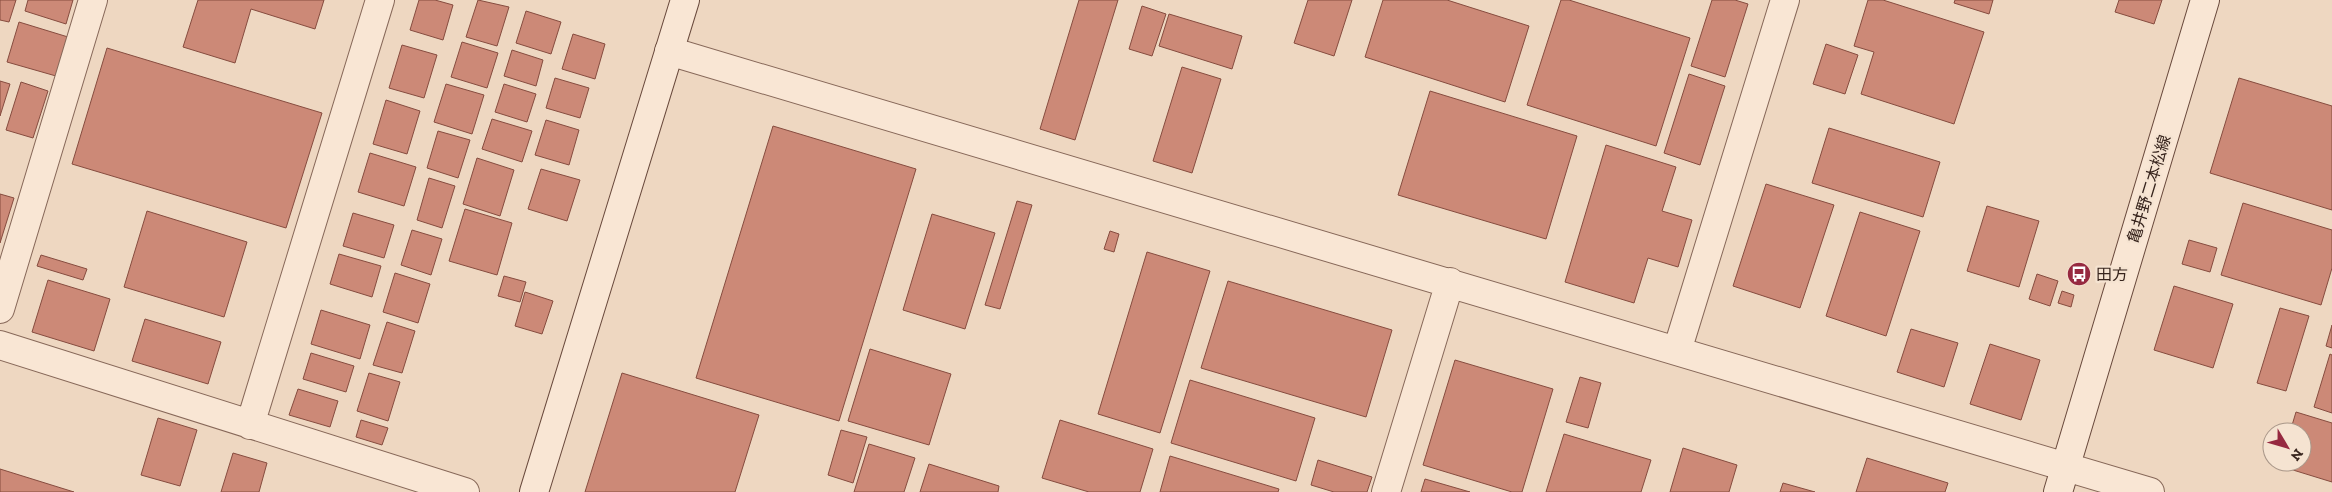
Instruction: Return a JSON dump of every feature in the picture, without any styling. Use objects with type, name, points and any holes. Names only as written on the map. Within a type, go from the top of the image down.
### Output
[{"type":"street","points":[[0,309],[93,0]]},
{"type":"street","points":[[250,425],[380,0]]},
{"type":"street","points":[[534,492],[685,0]]},
{"type":"street","points":[[1677,351],[1785,0]]},
{"type":"street","name":"亀井野二本松線","points":[[2061,479],[2205,0]]},
{"type":"street","points":[[669,51],[1677,351],[2061,479],[2150,492]]},
{"type":"street","points":[[1386,492],[1450,282]]},
{"type":"street","points":[[0,346],[465,492]]},
{"type":"building","points":[[0,0],[16,0],[9,22],[0,20]]},
{"type":"building","points":[[28,0],[73,0],[66,24],[25,11]]},
{"type":"building","points":[[198,0],[324,0],[315,29],[251,9],[235,63],[183,47]]},
{"type":"building","points":[[419,0],[435,0],[453,5],[443,40],[410,30]]},
{"type":"building","points":[[478,0],[509,7],[497,46],[466,37]]},
{"type":"building","points":[[1079,0],[1118,0],[1075,140],[1040,129]]},
{"type":"building","points":[[1308,0],[1352,0],[1334,56],[1294,43]]},
{"type":"building","points":[[1383,0],[1447,0],[1529,26],[1505,102],[1365,57]]},
{"type":"building","points":[[1561,0],[1569,0],[1690,38],[1656,146],[1527,105]]},
{"type":"building","points":[[1712,0],[1735,0],[1748,4],[1725,77],[1691,66]]},
{"type":"building","points":[[1868,0],[1883,0],[1984,32],[1954,124],[1861,94],[1874,52],[1854,46]]},
{"type":"building","points":[[1955,0],[1993,0],[1989,14],[1954,3]]},
{"type":"building","points":[[2119,0],[2162,0],[2154,24],[2115,12]]},
{"type":"building","points":[[1142,6],[1166,14],[1152,56],[1129,49]]},
{"type":"building","points":[[526,11],[561,22],[551,54],[516,43]]},
{"type":"building","points":[[1169,14],[1242,36],[1232,69],[1159,46]]},
{"type":"building","points":[[19,22],[68,37],[56,76],[7,62]]},
{"type":"building","points":[[573,34],[605,44],[595,79],[562,69]]},
{"type":"building","points":[[462,42],[498,53],[487,88],[451,77]]},
{"type":"building","points":[[1826,44],[1858,55],[1845,94],[1813,84]]},
{"type":"building","points":[[402,45],[437,55],[424,98],[389,88]]},
{"type":"building","points":[[107,48],[322,113],[286,228],[72,164]]},
{"type":"building","points":[[512,50],[543,60],[536,86],[504,76]]},
{"type":"building","points":[[1182,67],[1221,79],[1192,173],[1153,161]]},
{"type":"building","points":[[1689,74],[1725,86],[1700,165],[1664,153]]},
{"type":"building","points":[[555,78],[589,88],[580,118],[546,108]]},
{"type":"building","points":[[2239,78],[2332,106],[2332,210],[2210,173]]},
{"type":"building","points":[[0,81],[10,84],[0,116]]},
{"type":"building","points":[[21,82],[48,91],[33,138],[6,130]]},
{"type":"building","points":[[446,84],[484,95],[472,134],[434,122]]},
{"type":"building","points":[[504,84],[536,94],[527,122],[495,112]]},
{"type":"building","points":[[1430,91],[1577,136],[1546,239],[1398,195]]},
{"type":"building","points":[[386,100],[420,111],[407,154],[373,144]]},
{"type":"building","points":[[492,119],[532,131],[522,162],[482,149]]},
{"type":"building","points":[[546,120],[579,130],[569,165],[535,155]]},
{"type":"building","points":[[773,126],[916,169],[839,421],[696,378]]},
{"type":"building","points":[[1829,128],[1940,162],[1923,217],[1812,183]]},
{"type":"building","points":[[438,131],[470,140],[458,178],[427,168]]},
{"type":"building","points":[[1606,145],[1676,167],[1662,211],[1692,220],[1678,267],[1648,258],[1634,303],[1565,282]]},
{"type":"building","points":[[370,153],[416,167],[404,206],[358,192]]},
{"type":"building","points":[[477,158],[514,170],[500,216],[463,204]]},
{"type":"building","points":[[541,169],[580,180],[567,221],[528,209]]},
{"type":"building","points":[[429,178],[455,186],[442,228],[417,220]]},
{"type":"building","points":[[1766,184],[1834,205],[1800,308],[1733,286]]},
{"type":"building","points":[[0,194],[14,198],[0,243]]},
{"type":"building","points":[[1017,201],[1032,205],[1000,309],[985,305]]},
{"type":"building","points":[[2243,203],[2332,230],[2332,268],[2321,305],[2221,275]]},
{"type":"building","points":[[1987,206],[2039,221],[2019,287],[1967,271]]},
{"type":"building","points":[[465,209],[512,223],[497,275],[449,261]]},
{"type":"building","points":[[147,211],[247,242],[224,317],[124,287]]},
{"type":"building","points":[[1860,212],[1920,231],[1886,336],[1826,316]]},
{"type":"building","points":[[353,213],[394,225],[384,258],[343,246]]},
{"type":"building","points":[[932,214],[995,233],[965,329],[903,310]]},
{"type":"building","points":[[412,230],[442,239],[431,275],[401,265]]},
{"type":"building","points":[[1110,231],[1119,234],[1114,252],[1104,249]]},
{"type":"building","points":[[2189,240],[2217,248],[2210,272],[2182,264]]},
{"type":"building","points":[[1147,252],[1210,271],[1160,433],[1098,414]]},
{"type":"building","points":[[339,254],[381,266],[372,297],[330,284]]},
{"type":"building","points":[[41,255],[87,269],[83,280],[37,266]]},
{"type":"building","points":[[395,273],[430,284],[418,323],[383,312]]},
{"type":"building","points":[[2037,274],[2058,281],[2050,306],[2029,299]]},
{"type":"building","points":[[504,276],[526,282],[520,302],[498,296]]},
{"type":"building","points":[[48,280],[110,299],[94,351],[32,332]]},
{"type":"building","points":[[1228,281],[1392,330],[1366,417],[1201,368]]},
{"type":"building","points":[[2174,286],[2233,304],[2213,368],[2154,350]]},
{"type":"building","points":[[2062,291],[2074,295],[2071,307],[2058,303]]},
{"type":"building","points":[[525,292],[553,301],[542,334],[515,326]]},
{"type":"building","points":[[2280,308],[2309,316],[2286,391],[2257,383]]},
{"type":"building","points":[[321,310],[370,325],[360,359],[311,344]]},
{"type":"building","points":[[145,319],[221,342],[208,384],[132,361]]},
{"type":"building","points":[[387,322],[415,331],[402,373],[373,365]]},
{"type":"building","points":[[2332,325],[2332,348],[2326,346]]},
{"type":"building","points":[[1911,329],[1958,343],[1944,387],[1897,372]]},
{"type":"building","points":[[1990,344],[2040,360],[2021,420],[1970,404]]},
{"type":"building","points":[[870,349],[951,374],[929,445],[848,421]]},
{"type":"building","points":[[311,353],[354,366],[346,392],[303,379]]},
{"type":"building","points":[[2330,354],[2332,355],[2332,413],[2314,407]]},
{"type":"building","points":[[1455,360],[1553,389],[1522,492],[1512,492],[1423,465]]},
{"type":"building","points":[[369,373],[400,382],[388,421],[357,411]]},
{"type":"building","points":[[622,373],[759,415],[735,492],[585,492]]},
{"type":"building","points":[[1580,377],[1601,383],[1588,428],[1566,422]]},
{"type":"building","points":[[1190,380],[1315,418],[1296,481],[1171,443]]},
{"type":"building","points":[[298,389],[338,401],[330,427],[289,415]]},
{"type":"building","points":[[2296,412],[2332,423],[2332,482],[2300,472],[2312,472],[2312,422],[2293,422]]},
{"type":"building","points":[[158,418],[197,430],[180,486],[141,475]]},
{"type":"building","points":[[361,420],[388,428],[382,445],[356,437]]},
{"type":"building","points":[[1060,420],[1153,449],[1140,492],[1089,492],[1042,478]]},
{"type":"building","points":[[841,430],[867,437],[853,483],[828,475]]},
{"type":"building","points":[[1564,434],[1651,460],[1641,492],[1546,492]]},
{"type":"building","points":[[869,444],[915,458],[904,492],[854,492]]},
{"type":"building","points":[[1683,448],[1737,465],[1729,492],[1670,492]]},
{"type":"building","points":[[233,453],[267,463],[259,492],[221,492]]},
{"type":"building","points":[[1170,456],[1279,489],[1278,492],[1160,492]]},
{"type":"building","points":[[1867,458],[1948,483],[1945,492],[1856,492]]},
{"type":"building","points":[[1318,460],[1372,477],[1367,492],[1334,492],[1311,485]]},
{"type":"building","points":[[929,464],[999,486],[998,492],[920,492]]},
{"type":"building","points":[[0,469],[74,492],[0,492]]},
{"type":"building","points":[[1425,479],[1470,492],[1421,492]]},
{"type":"building","points":[[1783,483],[1815,492],[1780,492]]},
{"type":"place","name":"田方","points":[[2079,274]]}]
